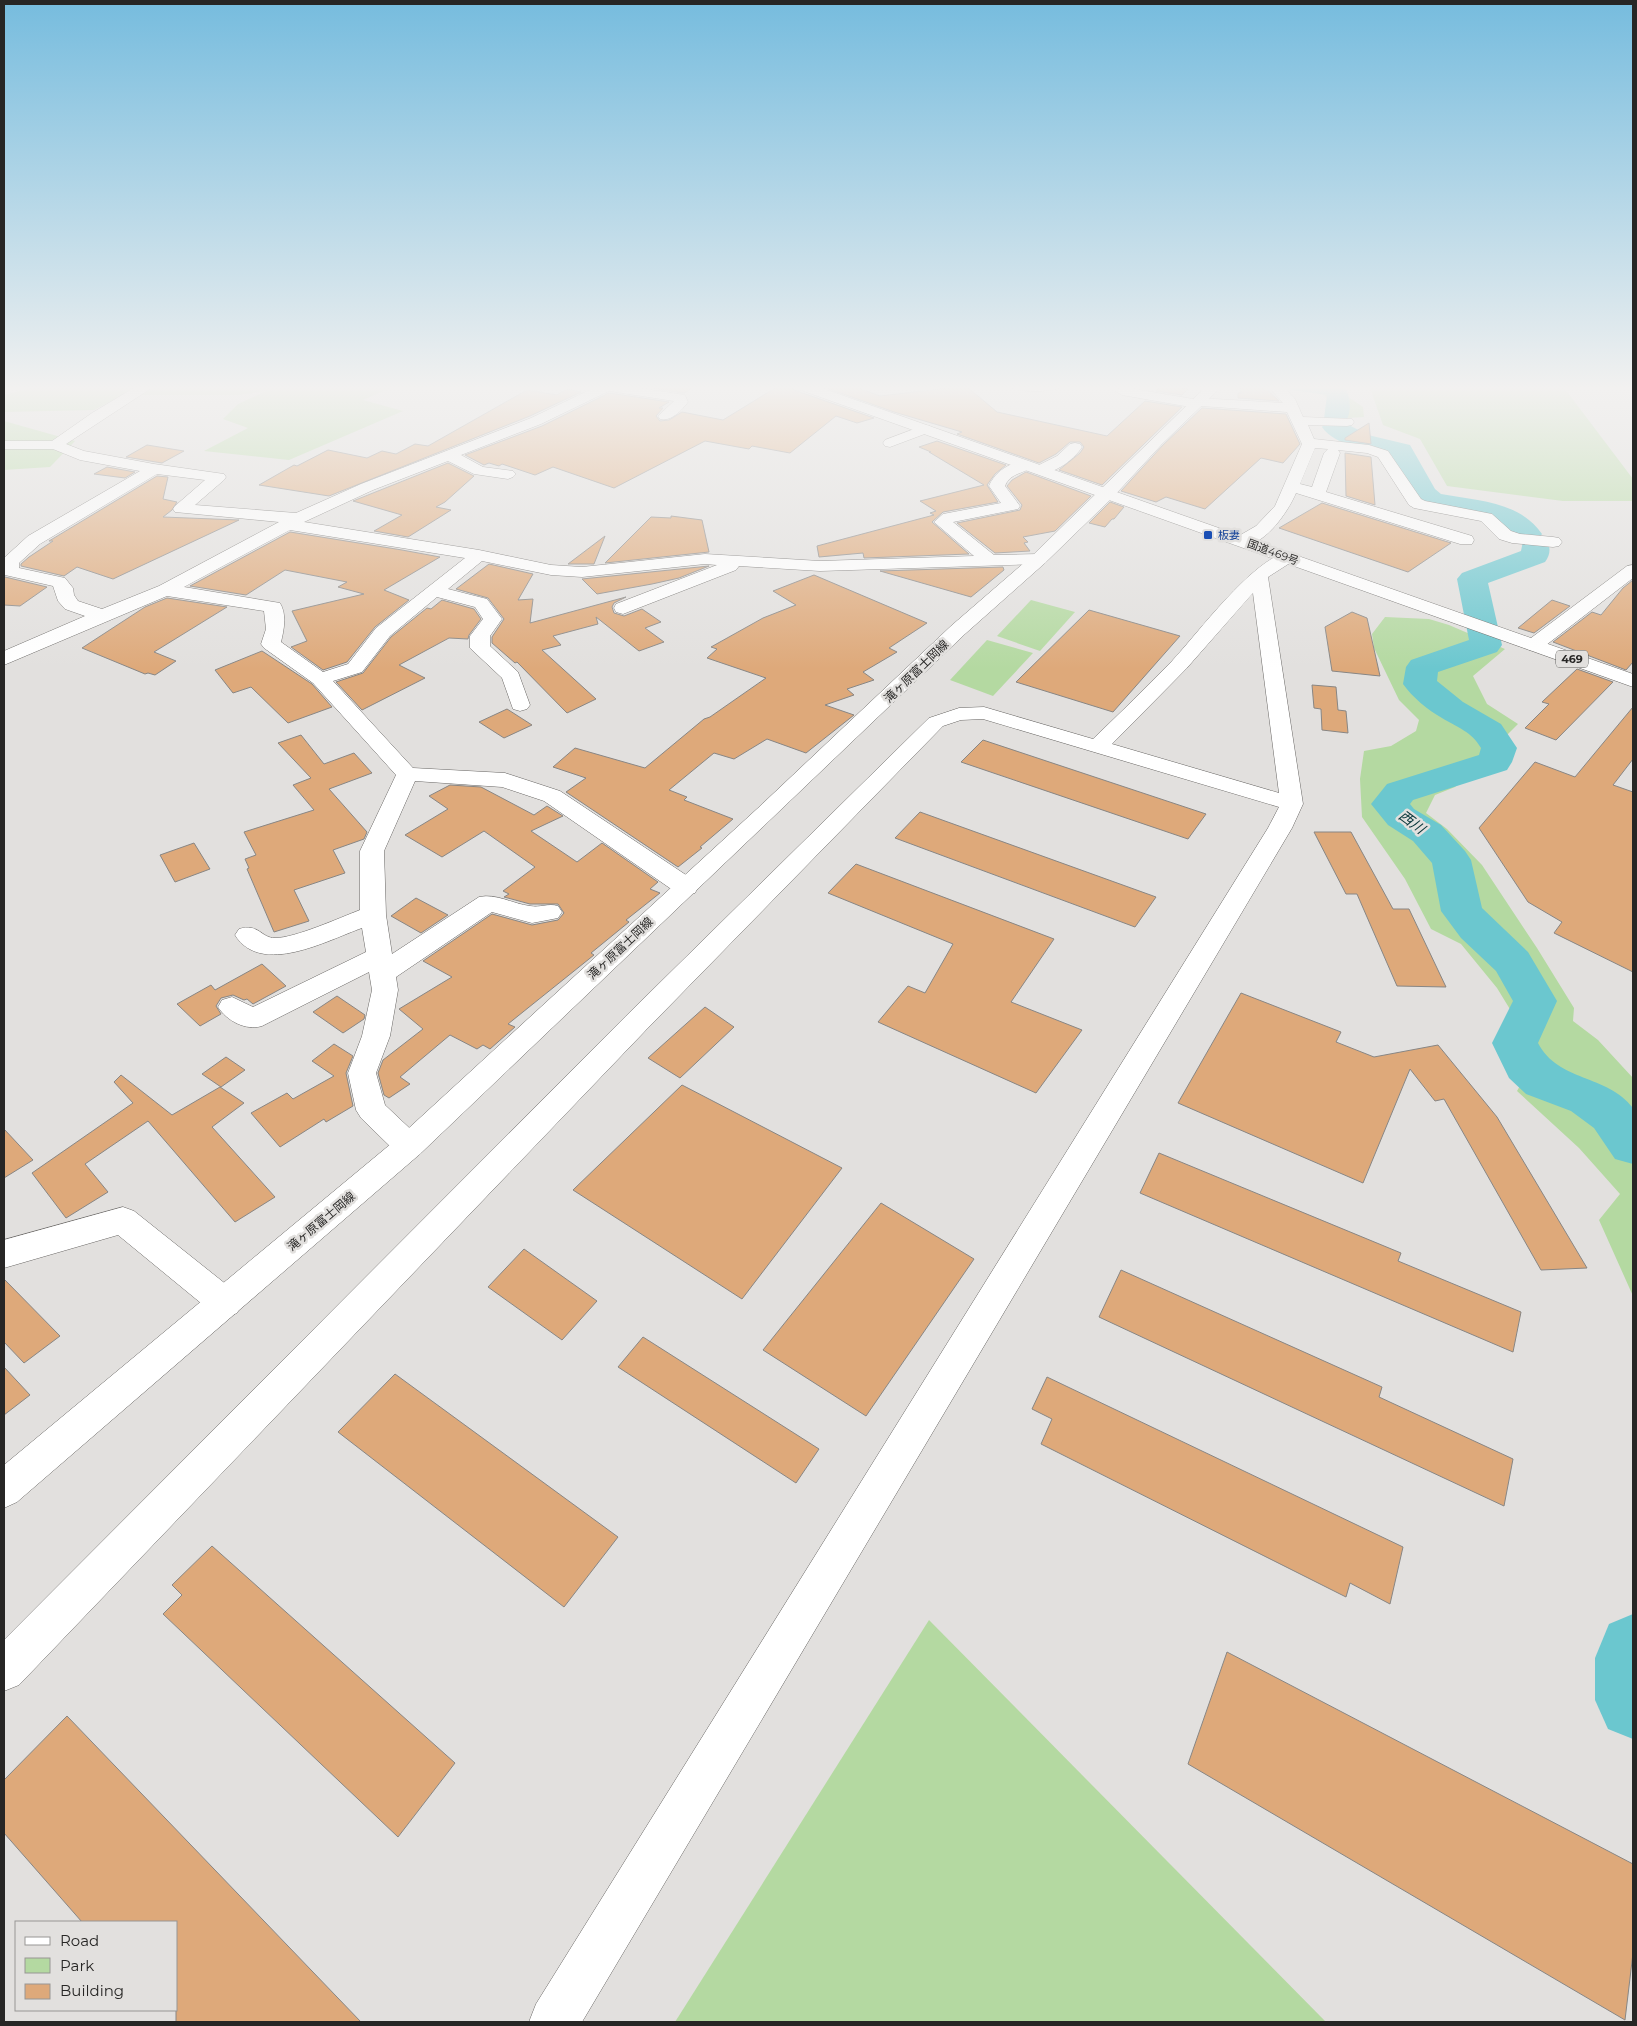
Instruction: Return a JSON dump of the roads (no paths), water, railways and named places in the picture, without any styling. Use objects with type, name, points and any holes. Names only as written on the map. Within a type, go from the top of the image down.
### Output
[{"type":"main road","points":[[102,615],[71,606],[64,596],[64,588],[59,582],[11,571],[7,567],[34,540],[136,480]]},
{"type":"main road","points":[[214,480],[181,509],[291,521],[551,570],[582,572],[705,559],[820,566],[1039,560]]},
{"type":"main road","points":[[4,659],[21,649],[165,590],[224,560],[291,521],[386,480]]},
{"type":"main road","points":[[991,561],[942,522],[948,517],[1012,506],[997,486],[1000,480]]},
{"type":"main road","name":"国道469号","points":[[1066,480],[1633,680]]},
{"type":"main road","name":"滝ヶ原富士岡線","points":[[4,1489],[409,1146],[958,630],[1039,560],[1121,480]]},
{"type":"main road","points":[[1243,542],[1262,530],[1282,508],[1294,480]]},
{"type":"main road","points":[[1317,494],[1322,480]]},
{"type":"main road","points":[[1400,480],[1415,502],[1424,506],[1486,517],[1505,535],[1518,539],[1553,542]]},
{"type":"main road","points":[[1291,486],[1466,540]]},
{"type":"main road","points":[[320,679],[356,668],[383,632],[479,555]]},
{"type":"main road","points":[[1097,747],[1179,665],[1259,575],[1288,557]]},
{"type":"main road","points":[[623,608],[743,561]]},
{"type":"main road","points":[[1534,645],[1633,570]]},
{"type":"main road","points":[[554,2022],[1086,1149],[1280,828],[1292,804],[1259,575]]},
{"type":"main road","points":[[165,590],[273,607],[275,629],[271,644],[320,679],[407,774],[505,780],[552,796],[686,887]]},
{"type":"main road","points":[[434,591],[481,603],[493,619],[480,636],[480,648],[511,676],[520,705]]},
{"type":"main road","points":[[4,1670],[636,1023],[936,722],[959,714],[984,713],[1292,804]]},
{"type":"main road","points":[[407,774],[372,851],[373,914],[384,990],[376,1036],[362,1073],[371,1110],[409,1146]]},
{"type":"main road","points":[[232,1007],[252,1019],[381,964],[488,903],[532,916],[549,912]]},
{"type":"main road","points":[[248,935],[268,948],[288,945],[373,914]]},
{"type":"main road","points":[[4,1254],[6,1255],[123,1220],[225,1303]]},
{"type":"waterway","name":"西川","points":[[1416,480],[1424,494],[1433,500],[1505,515],[1519,524],[1528,534]]},
{"type":"waterway","name":"西川","points":[[1535,544],[1535,556],[1472,579],[1486,645],[1422,667],[1420,684],[1451,709],[1489,731],[1499,748],[1494,762],[1400,792],[1390,804],[1401,817],[1427,833],[1451,860],[1462,911],[1476,928],[1513,962],[1535,1001],[1515,1043],[1526,1066],[1543,1081],[1588,1098],[1611,1115],[1633,1145]]},
{"type":"waterway","name":"西川","points":[[1633,1648],[1629,1658],[1630,1700],[1633,1704]]},
{"type":"place","name":"板妻","points":[[1208,535]]}]
